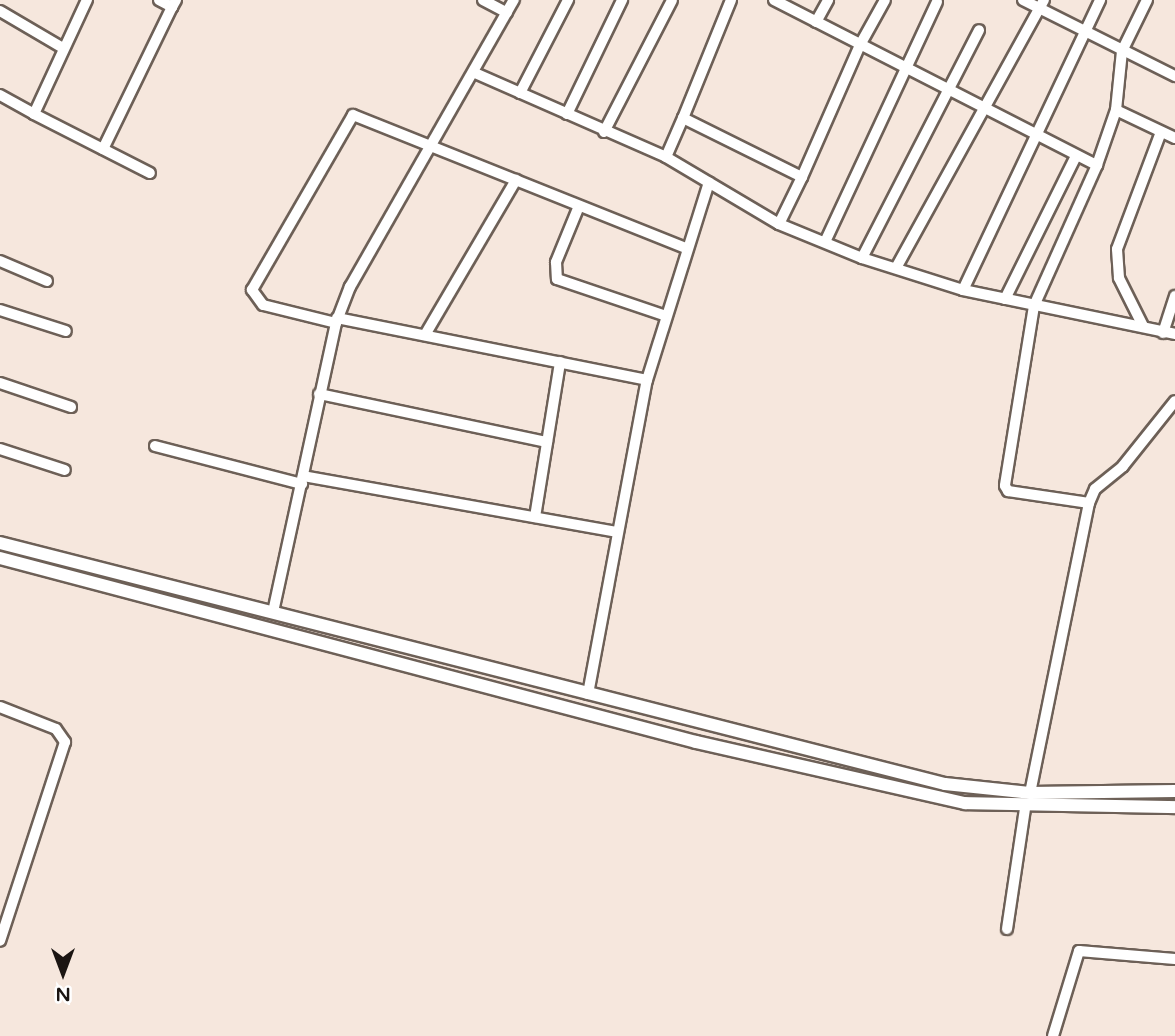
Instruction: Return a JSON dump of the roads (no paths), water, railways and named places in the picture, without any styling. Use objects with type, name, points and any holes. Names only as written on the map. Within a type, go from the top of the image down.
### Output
[{"type":"street","points":[[34,114],[87,0]]},
{"type":"street","points":[[103,149],[174,4],[159,0]]},
{"type":"street","points":[[482,0],[507,13]]},
{"type":"street","points":[[273,612],[319,394],[337,321],[349,287],[475,73],[513,0]]},
{"type":"street","points":[[520,93],[568,0]]},
{"type":"street","points":[[567,114],[622,0]]},
{"type":"street","points":[[604,132],[672,0]]},
{"type":"street","points":[[666,157],[731,0]]},
{"type":"street","points":[[775,0],[1097,165]]},
{"type":"street","points":[[816,22],[828,0]]},
{"type":"street","points":[[779,224],[860,45],[886,0]]},
{"type":"street","points":[[1023,0],[1041,4],[1122,51],[1175,76]]},
{"type":"street","points":[[963,290],[1100,0]]},
{"type":"street","points":[[1089,503],[1008,491],[1005,486],[1034,306],[1097,165],[1116,110],[1122,51],[1147,0]]},
{"type":"street","points":[[825,242],[904,66],[937,2]]},
{"type":"street","points":[[896,268],[988,107],[1041,4]]},
{"type":"street","points":[[0,11],[63,48]]},
{"type":"street","points":[[862,258],[946,87],[979,30]]},
{"type":"street","points":[[475,73],[666,157],[779,224],[862,258],[963,290],[1175,334]]},
{"type":"street","points":[[0,94],[150,173]]},
{"type":"street","points":[[1116,110],[1175,138]]},
{"type":"street","points":[[647,380],[263,305],[256,300],[253,287],[351,116],[687,248]]},
{"type":"street","points":[[683,118],[802,177]]},
{"type":"street","points":[[1143,326],[1119,278],[1118,249],[1161,132]]},
{"type":"street","points":[[1005,299],[1076,156]]},
{"type":"street","points":[[425,335],[516,180]]},
{"type":"street","points":[[588,694],[647,380],[709,182]]},
{"type":"street","points":[[579,206],[556,262],[557,279],[666,316]]},
{"type":"street","points":[[0,261],[47,281]]},
{"type":"street","points":[[1163,332],[1175,296]]},
{"type":"street","points":[[0,310],[66,331]]},
{"type":"street","points":[[535,517],[560,362]]},
{"type":"street","points":[[0,383],[71,407]]},
{"type":"street","points":[[319,394],[547,442]]},
{"type":"street","points":[[1030,793],[1089,503],[1095,489],[1123,466],[1175,401]]},
{"type":"street","points":[[155,446],[302,480],[617,532]]},
{"type":"street","points":[[0,449],[65,470]]},
{"type":"street","points":[[0,543],[945,784],[1030,793],[1175,791]]},
{"type":"street","points":[[0,558],[696,742],[965,803],[1025,808],[1175,807]]},
{"type":"street","points":[[0,707],[56,729],[65,742],[0,942]]},
{"type":"street","points":[[1007,929],[1025,808]]},
{"type":"street","points":[[1053,1036],[1079,951],[1175,959]]}]
